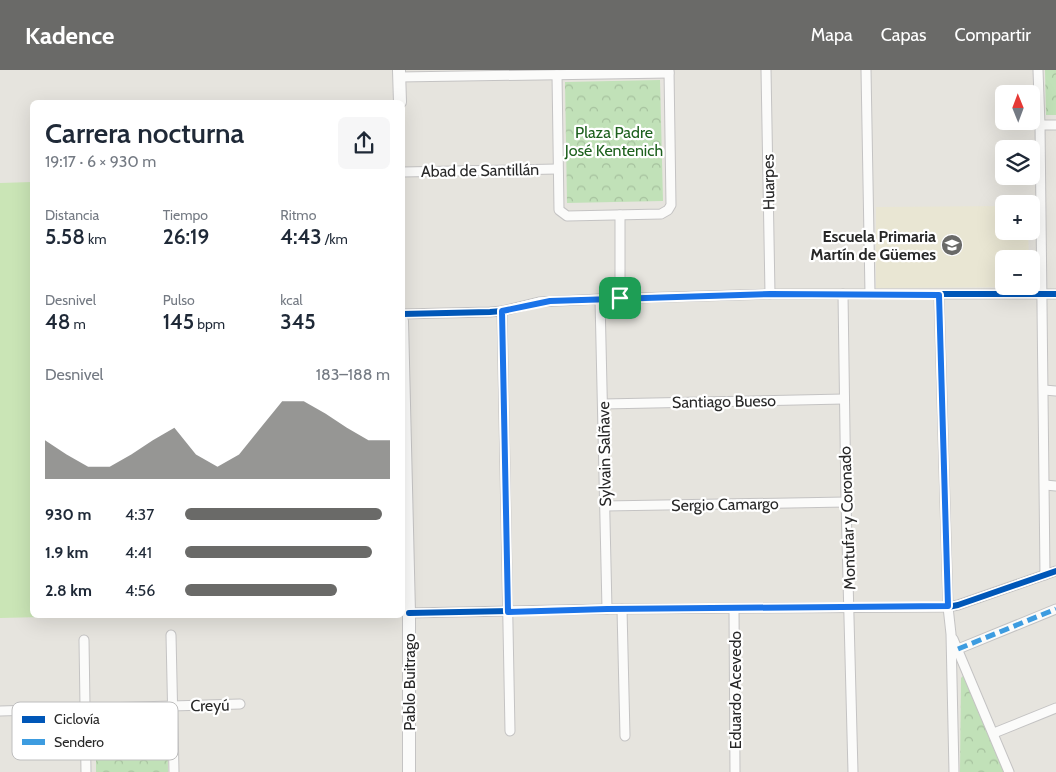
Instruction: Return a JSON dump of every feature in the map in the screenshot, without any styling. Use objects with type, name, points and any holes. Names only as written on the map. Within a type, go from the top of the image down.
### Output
[{"type":"main road","points":[[399,74],[400,100]]},
{"type":"main road","name":"Pablo Buitrago","points":[[405,446],[409,613],[409,772]]},
{"type":"street","name":"Huarpes","points":[[766,70],[770,294]]},
{"type":"street","points":[[866,70],[870,294]]},
{"type":"street","points":[[1038,70],[1039,85]]},
{"type":"street","points":[[399,74],[557,75],[669,71],[671,204],[668,210],[661,214],[567,216],[559,210],[557,75]]},
{"type":"street","points":[[1045,575],[1040,125],[1056,125]]},
{"type":"street","name":"Abad de Santillán","points":[[405,172],[558,169]]},
{"type":"street","points":[[620,215],[620,298]]},
{"type":"street","points":[[405,314],[502,311],[539,302],[620,298],[770,294],[1056,294]]},
{"type":"street","name":"Montufar y Coronado","points":[[843,294],[853,772]]},
{"type":"street","points":[[939,295],[954,772]]},
{"type":"street","name":"Sylvain Salñave","points":[[600,299],[607,609]]},
{"type":"street","points":[[502,311],[510,730]]},
{"type":"street","points":[[1044,390],[1056,390]]},
{"type":"street","name":"Santiago Bueso","points":[[603,404],[844,399]]},
{"type":"street","points":[[1045,485],[1056,486]]},
{"type":"street","name":"Sergio Camargo","points":[[604,506],[846,502]]},
{"type":"street","points":[[409,613],[948,606],[1056,571]]},
{"type":"street","points":[[622,609],[625,736]]},
{"type":"street","name":"Eduardo Acevedo","points":[[734,609],[735,772]]},
{"type":"street","points":[[958,649],[1056,609]]},
{"type":"street","points":[[951,634],[1009,772]]},
{"type":"street","points":[[171,635],[173,702]]},
{"type":"street","points":[[84,640],[85,702]]},
{"type":"street","name":"Creyú","points":[[178,706],[240,704]]},
{"type":"street","points":[[994,733],[1056,708]]},
{"type":"shaded area","name":"Escuela Primaria Martín de Güemes","points":[[995,206],[995,240],[1028,240],[1029,250],[995,250],[995,287],[876,288],[876,207]]},
{"type":"green space","points":[[1045,70],[1056,70],[1056,115],[1046,115]]},
{"type":"green space","name":"Plaza Padre José Kentenich","points":[[660,80],[663,201],[567,203],[565,82]]},
{"type":"green space","points":[[30,182],[30,617],[0,618],[0,183]]},
{"type":"green space","points":[[965,676],[1006,772],[960,772],[961,678]]},
{"type":"green space","points":[[96,760],[168,760],[168,772],[96,772]]},
{"type":"marked path","points":[[958,649],[1056,609]]},
{"type":"cycle path","points":[[405,314],[490,312],[539,302],[600,299],[770,294],[1056,294]]},
{"type":"cycle path","points":[[409,613],[607,609],[948,607],[1056,571]]},
{"type":"place","name":"Escuela Primaria Martín de Güemes","points":[[952,245]]},
{"type":"route","points":[[770,294],[939,295],[948,606],[607,609],[508,612],[502,311],[539,302],[620,298],[770,294]]}]
